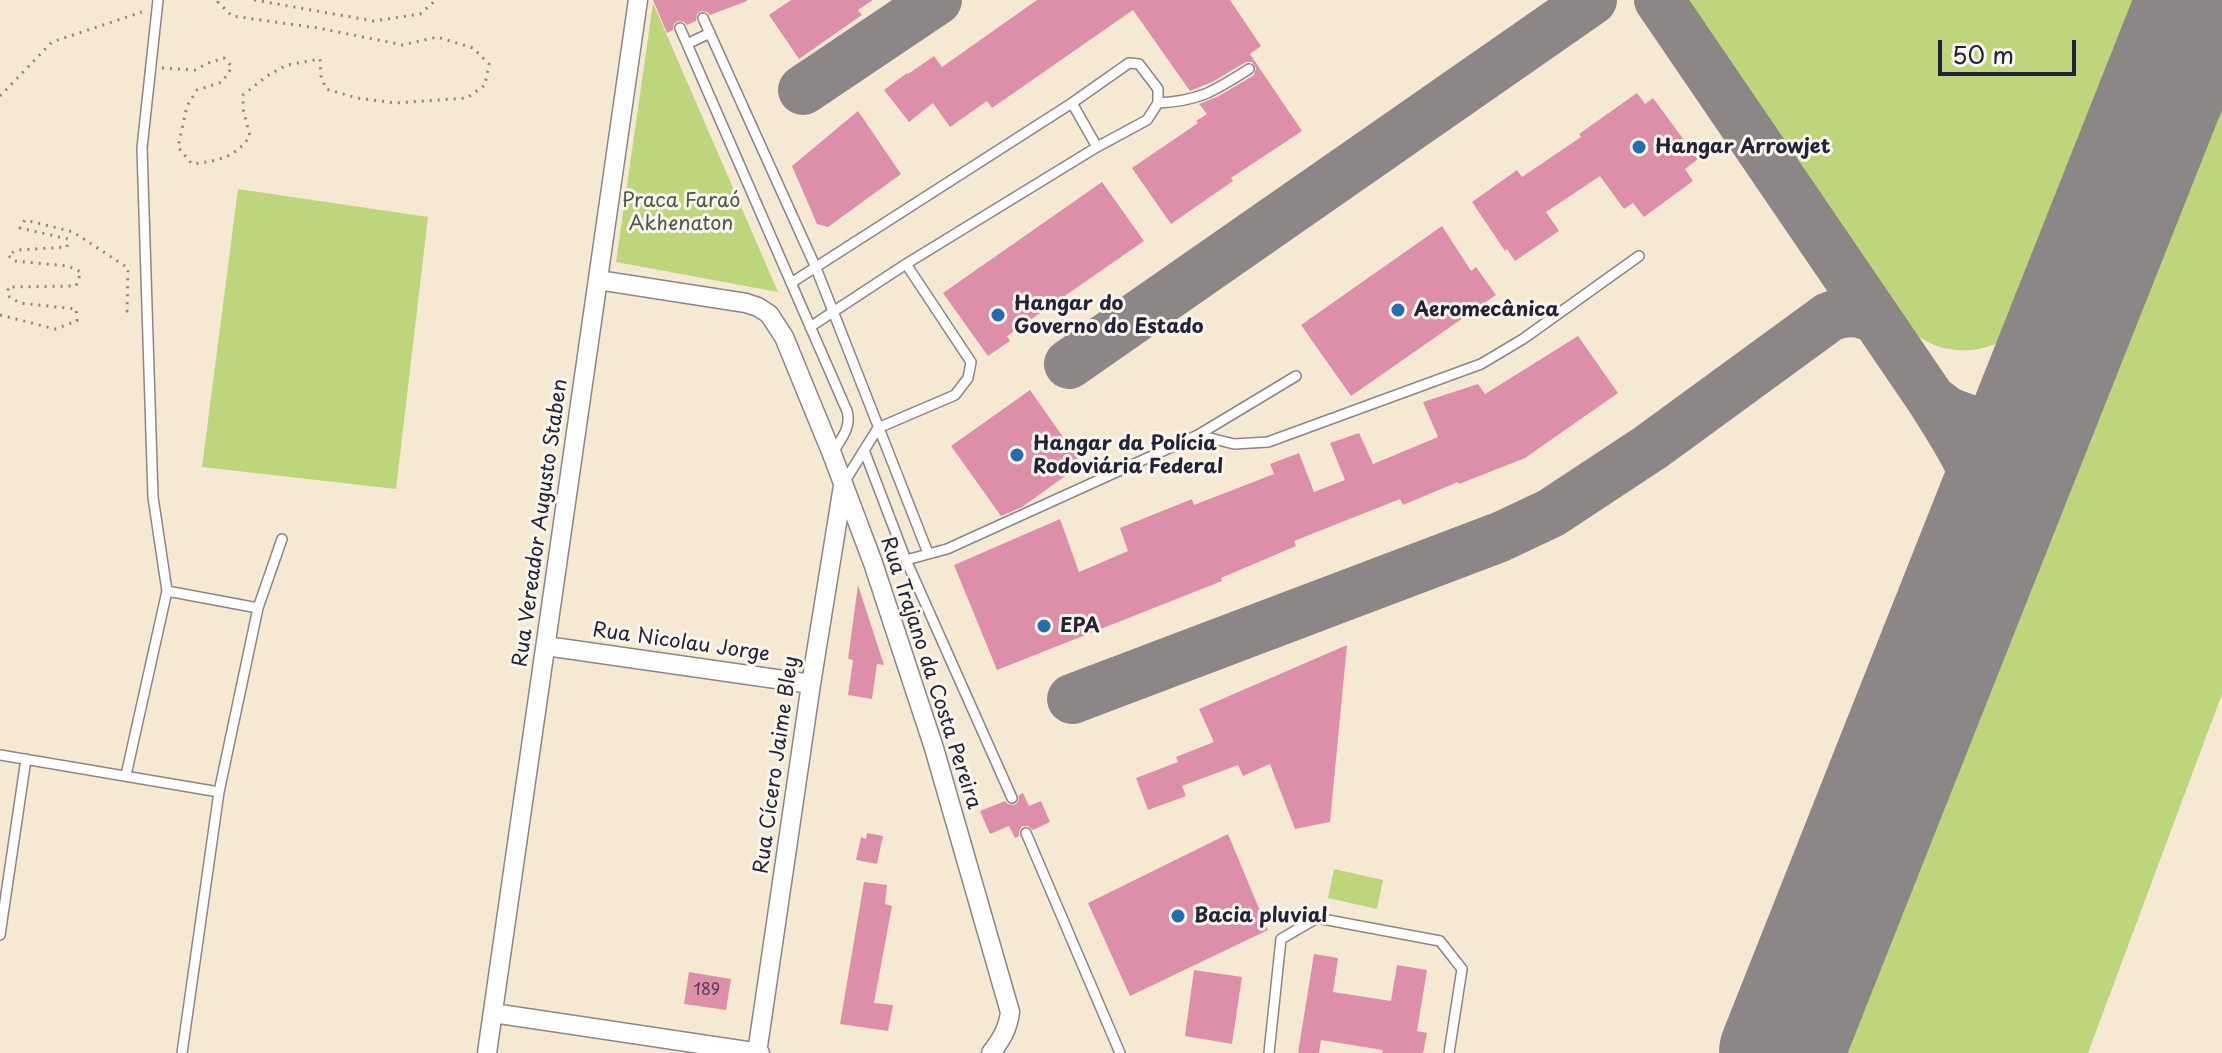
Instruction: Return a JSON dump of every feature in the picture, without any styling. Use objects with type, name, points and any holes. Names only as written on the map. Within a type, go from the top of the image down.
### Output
[{"type":"street","name":"Rua Vereador Augusto Staben","points":[[487,1053],[638,0]]},
{"type":"street","name":"Rua Trajano da Costa Pereira","points":[[598,280],[746,303],[769,314],[784,337],[832,454],[914,682],[1010,1012],[1001,1041],[991,1053]]},
{"type":"street","name":"Rua Cícero Jaime Bley","points":[[758,1053],[843,484]]},
{"type":"street","name":"Rua Nicolau Jorge","points":[[546,646],[811,684]]},
{"type":"street","points":[[493,1013],[758,1053]]},
{"type":"lane","points":[[126,775],[167,591],[153,497],[142,148],[157,4]]},
{"type":"lane","points":[[703,18],[816,268],[928,553]]},
{"type":"lane","points":[[680,28],[850,419],[832,454]]},
{"type":"lane","points":[[687,44],[710,33]]},
{"type":"lane","points":[[791,283],[1072,103],[1129,63],[1139,64],[1158,89],[1158,103],[1147,120],[1097,147],[906,264],[810,327]]},
{"type":"lane","points":[[1158,103],[1181,102],[1209,94],[1249,69]]},
{"type":"lane","points":[[1072,103],[1097,147]]},
{"type":"lane","points":[[1198,435],[1234,444],[1268,442],[1481,364],[1523,339],[1639,256]]},
{"type":"lane","points":[[843,484],[878,428],[955,395],[968,378],[971,362],[906,264]]},
{"type":"lane","points":[[906,560],[947,549],[1198,435],[1296,376]]},
{"type":"lane","points":[[864,450],[906,560],[1012,798]]},
{"type":"lane","points":[[182,1053],[219,792],[258,608],[282,539]]},
{"type":"lane","points":[[167,591],[258,608]]},
{"type":"lane","points":[[0,755],[219,792]]},
{"type":"lane","points":[[0,935],[26,759]]},
{"type":"lane","points":[[1026,833],[1120,1053]]},
{"type":"lane","points":[[1269,1053],[1281,939],[1317,918],[1440,941],[1462,969],[1449,1053]]},
{"type":"path","points":[[150,67],[195,70],[224,58],[232,67],[222,82],[197,90],[187,106],[178,147],[192,164],[216,161],[241,149],[250,136],[243,95],[287,65],[320,59],[326,89],[357,98],[396,103],[467,98],[485,85],[489,64],[473,48],[437,37],[403,45],[318,28],[232,16],[218,2],[221,0]]},
{"type":"path","points":[[254,0],[374,21],[420,14],[436,0]]},
{"type":"path","points":[[0,96],[52,42],[157,4]]},
{"type":"path","points":[[0,315],[55,329],[77,321],[76,309],[20,303],[8,296],[8,287],[76,286],[81,272],[68,266],[14,261],[8,255],[17,250],[67,247],[68,239],[20,228],[25,220],[73,232],[128,268],[127,311],[148,312]]},
{"type":"green space","points":[[1685,0],[2149,0],[2029,312],[2014,332],[1991,346],[1965,350],[1938,346],[1913,332],[1898,315]]},
{"type":"green space","name":"Praca Faraó Akhenaton","points":[[653,3],[778,292],[616,262]]},
{"type":"green space","points":[[2222,58],[2222,694],[2088,1053],[1820,1053]]},
{"type":"green space","points":[[238,189],[428,217],[396,489],[202,467]]},
{"type":"green space","points":[[1334,869],[1383,880],[1377,909],[1328,898]]},
{"type":"building","points":[[653,0],[747,1],[710,15],[701,11],[696,21],[687,25],[678,21],[667,33]]},
{"type":"building","points":[[791,0],[873,0],[858,10],[862,15],[799,59],[769,15]]},
{"type":"building","points":[[1037,0],[1230,0],[1261,46],[1250,54],[1302,131],[1231,178],[1233,181],[1171,224],[1132,168],[1198,123],[1196,121],[1207,114],[1199,104],[1254,75],[1256,68],[1252,62],[1246,62],[1190,91],[1133,10],[992,108],[987,101],[950,127],[933,103],[909,122],[884,90],[934,56],[942,67]]},
{"type":"building","points":[[1637,93],[1645,104],[1653,98],[1698,159],[1685,169],[1693,181],[1644,217],[1633,203],[1624,209],[1600,176],[1546,212],[1559,231],[1515,261],[1472,202],[1517,170],[1522,177],[1581,137],[1579,134]]},
{"type":"building","points":[[858,111],[901,174],[828,227],[817,224],[792,166]]},
{"type":"building","points":[[1102,182],[1144,241],[1007,336],[1010,341],[988,356],[943,293]]},
{"type":"building","name":"Aeromecânica","points":[[1442,226],[1471,271],[1476,267],[1496,295],[1351,396],[1301,325]]},
{"type":"building","points":[[1578,336],[1618,393],[1525,458],[1403,505],[1400,499],[1294,541],[1296,546],[1221,578],[1222,581],[997,670],[954,565],[1060,519],[1079,572],[1128,551],[1120,528],[1192,499],[1194,505],[1274,474],[1270,464],[1299,453],[1314,492],[1345,480],[1330,443],[1359,433],[1373,464],[1438,437],[1423,402],[1478,384],[1485,394]]},
{"type":"building","name":"Hangar da Polícia Rodoviária Federal","points":[[1030,390],[1082,464],[1022,507],[1001,516],[951,446]]},
{"type":"building","points":[[858,585],[884,665],[877,664],[872,699],[848,695],[853,660],[848,659]]},
{"type":"building","points":[[1347,645],[1330,822],[1295,829],[1270,764],[1243,776],[1238,765],[1182,786],[1186,796],[1148,810],[1136,778],[1178,762],[1176,757],[1214,742],[1199,709]]},
{"type":"building","points":[[1023,793],[1029,806],[1041,801],[1050,822],[1033,830],[1022,826],[1019,836],[1015,838],[1009,826],[990,834],[980,811],[1005,801],[1014,805]]},
{"type":"building","points":[[867,833],[883,836],[877,864],[856,860],[861,837],[866,839]]},
{"type":"building","name":"Bacia pluvial","points":[[1228,834],[1268,930],[1130,996],[1088,903]]},
{"type":"building","points":[[864,882],[887,885],[885,904],[892,906],[874,1003],[893,1005],[888,1031],[840,1024]]},
{"type":"building","points":[[1314,954],[1338,958],[1333,992],[1391,1001],[1397,965],[1427,970],[1417,1031],[1427,1033],[1423,1053],[1382,1053],[1383,1050],[1321,1040],[1319,1053],[1298,1053]]},
{"type":"building","points":[[1194,970],[1242,977],[1232,1044],[1185,1036]]},
{"type":"building","points":[[689,972],[731,979],[726,1010],[684,1004]]},
{"type":"taxiway","points":[[803,90],[937,0]]},
{"type":"taxiway","points":[[1069,364],[1592,0]]},
{"type":"taxiway","points":[[1659,0],[1931,399],[1960,447],[1974,474],[1980,498],[1974,567]]},
{"type":"taxiway","points":[[1072,699],[1500,537],[1551,513],[1651,447],[1829,317],[1853,312],[1876,319]]},
{"type":"taxiway","points":[[1931,399],[1948,412],[1972,421],[1999,419],[2023,409],[2049,378]]},
{"type":"taxiway","points":[[1797,1016],[1803,1053]]},
{"type":"runway","points":[[1781,1053],[2199,0]]},
{"type":"place","name":"Hangar Arrowjet","points":[[1639,147]]},
{"type":"place","name":"Aeromecânica","points":[[1398,310]]},
{"type":"place","name":"Hangar do Governo do Estado","points":[[998,315]]},
{"type":"place","name":"Hangar da Polícia Rodoviária Federal","points":[[1017,455]]},
{"type":"place","name":"EPA","points":[[1044,626]]},
{"type":"place","name":"Bacia pluvial","points":[[1178,916]]}]
